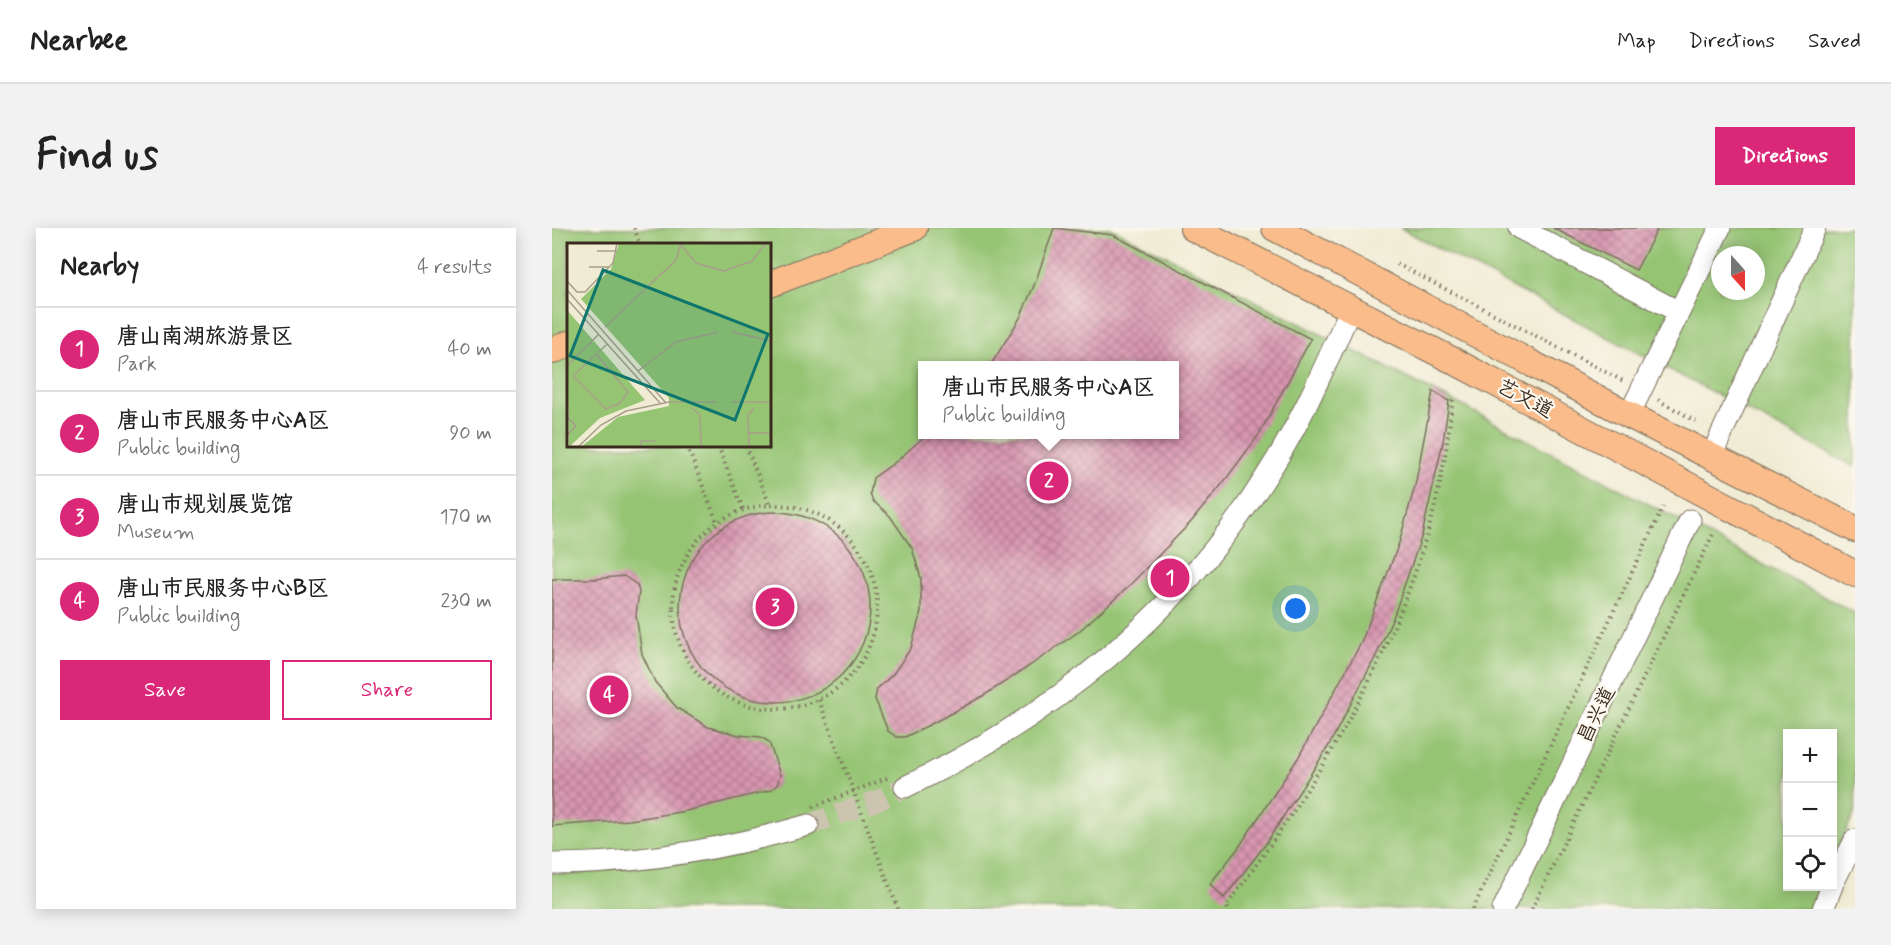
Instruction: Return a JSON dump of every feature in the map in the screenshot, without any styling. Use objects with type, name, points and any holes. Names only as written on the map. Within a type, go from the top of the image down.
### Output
[{"type":"main road","points":[[771,267],[873,228]]},
{"type":"main road","points":[[771,284],[914,228]]},
{"type":"main road","name":"艺文道","points":[[1193,228],[1452,360],[1855,574]]},
{"type":"main road","name":"艺文道","points":[[1275,228],[1629,415],[1716,445],[1855,530]]},
{"type":"main road","points":[[552,351],[567,344]]},
{"type":"main road","points":[[552,367],[567,361]]},
{"type":"main road","points":[[1696,490],[1716,445]]},
{"type":"street","points":[[1519,228],[1679,312]]},
{"type":"street","points":[[1629,415],[1720,228]]},
{"type":"street","points":[[1716,445],[1815,228]]},
{"type":"street","points":[[899,782],[999,738],[1036,713],[1122,646],[1165,605],[1227,534],[1266,478],[1322,375],[1351,308]]},
{"type":"street","name":"昌兴道","points":[[1503,909],[1690,520]]},
{"type":"street","points":[[552,864],[666,856],[699,851],[806,817]]},
{"type":"street","points":[[1837,876],[1855,840]]},
{"type":"street","points":[[1823,909],[1830,891]]},
{"type":"path","points":[[634,228],[640,243]]},
{"type":"path","points":[[1390,261],[1641,391],[1716,445]]},
{"type":"path","points":[[1228,909],[1226,906],[1272,844],[1323,764],[1386,647],[1403,607],[1429,528],[1445,458],[1453,397]]},
{"type":"path","points":[[687,447],[717,522]]},
{"type":"path","points":[[718,447],[743,509]]},
{"type":"path","points":[[747,447],[769,503]]},
{"type":"path","points":[[769,503],[797,506],[827,518],[852,538],[870,564],[878,595],[876,627],[865,657],[846,682],[819,700],[786,709],[752,707],[720,694],[695,671],[678,641],[672,608],[677,574],[693,544],[717,522],[743,509],[769,503]]},
{"type":"path","points":[[1473,909],[1663,507]]},
{"type":"path","points":[[1532,909],[1714,532]]},
{"type":"path","points":[[819,700],[898,909]]},
{"type":"path","points":[[806,817],[827,803],[899,782]]},
{"type":"green space","points":[[552,228],[1111,228],[1457,403],[1855,613],[1855,812],[1837,851],[1837,729],[1783,729],[1783,891],[1818,891],[1811,909],[552,909]]},
{"type":"green space","points":[[1400,228],[1855,228],[1855,467]]},
{"type":"building","points":[[1054,228],[1113,235],[1311,339],[1258,436],[1191,522],[1127,588],[1078,632],[1031,665],[983,696],[935,722],[905,737],[897,737],[888,731],[875,699],[877,689],[893,674],[911,648],[921,612],[921,578],[912,548],[890,516],[873,501],[870,494],[873,478],[921,439],[1179,439],[1179,361],[993,361],[1020,318]]},
{"type":"building","points":[[1553,228],[1658,228],[1636,270]]},
{"type":"building","points":[[1433,391],[1449,401],[1443,442],[1422,535],[1393,618],[1376,656],[1328,747],[1265,845],[1224,898],[1210,884],[1239,847],[1298,758],[1361,643],[1399,543],[1415,486]]},
{"type":"building","points":[[775,512],[802,516],[828,528],[842,540],[854,554],[866,580],[870,607],[866,634],[854,660],[842,674],[828,686],[802,698],[775,702],[748,698],[722,686],[708,674],[696,660],[684,634],[680,607],[684,580],[696,554],[708,540],[722,528],[748,516]]},
{"type":"building","points":[[624,576],[637,585],[639,592],[636,615],[642,654],[655,682],[677,708],[708,727],[739,735],[761,737],[769,742],[780,775],[777,785],[771,790],[686,811],[630,820],[552,826],[552,579]]},
{"type":"tunnel","points":[[808,825],[879,800],[905,787]]},
{"type":"place","name":"唐山市民服务中心A区","points":[[1049,481]]},
{"type":"place","name":"唐山南湖旅游景区","points":[[1170,578]]},
{"type":"place","name":"唐山市规划展览馆","points":[[775,607]]},
{"type":"place","name":"唐山市民服务中心B区","points":[[609,695]]}]
